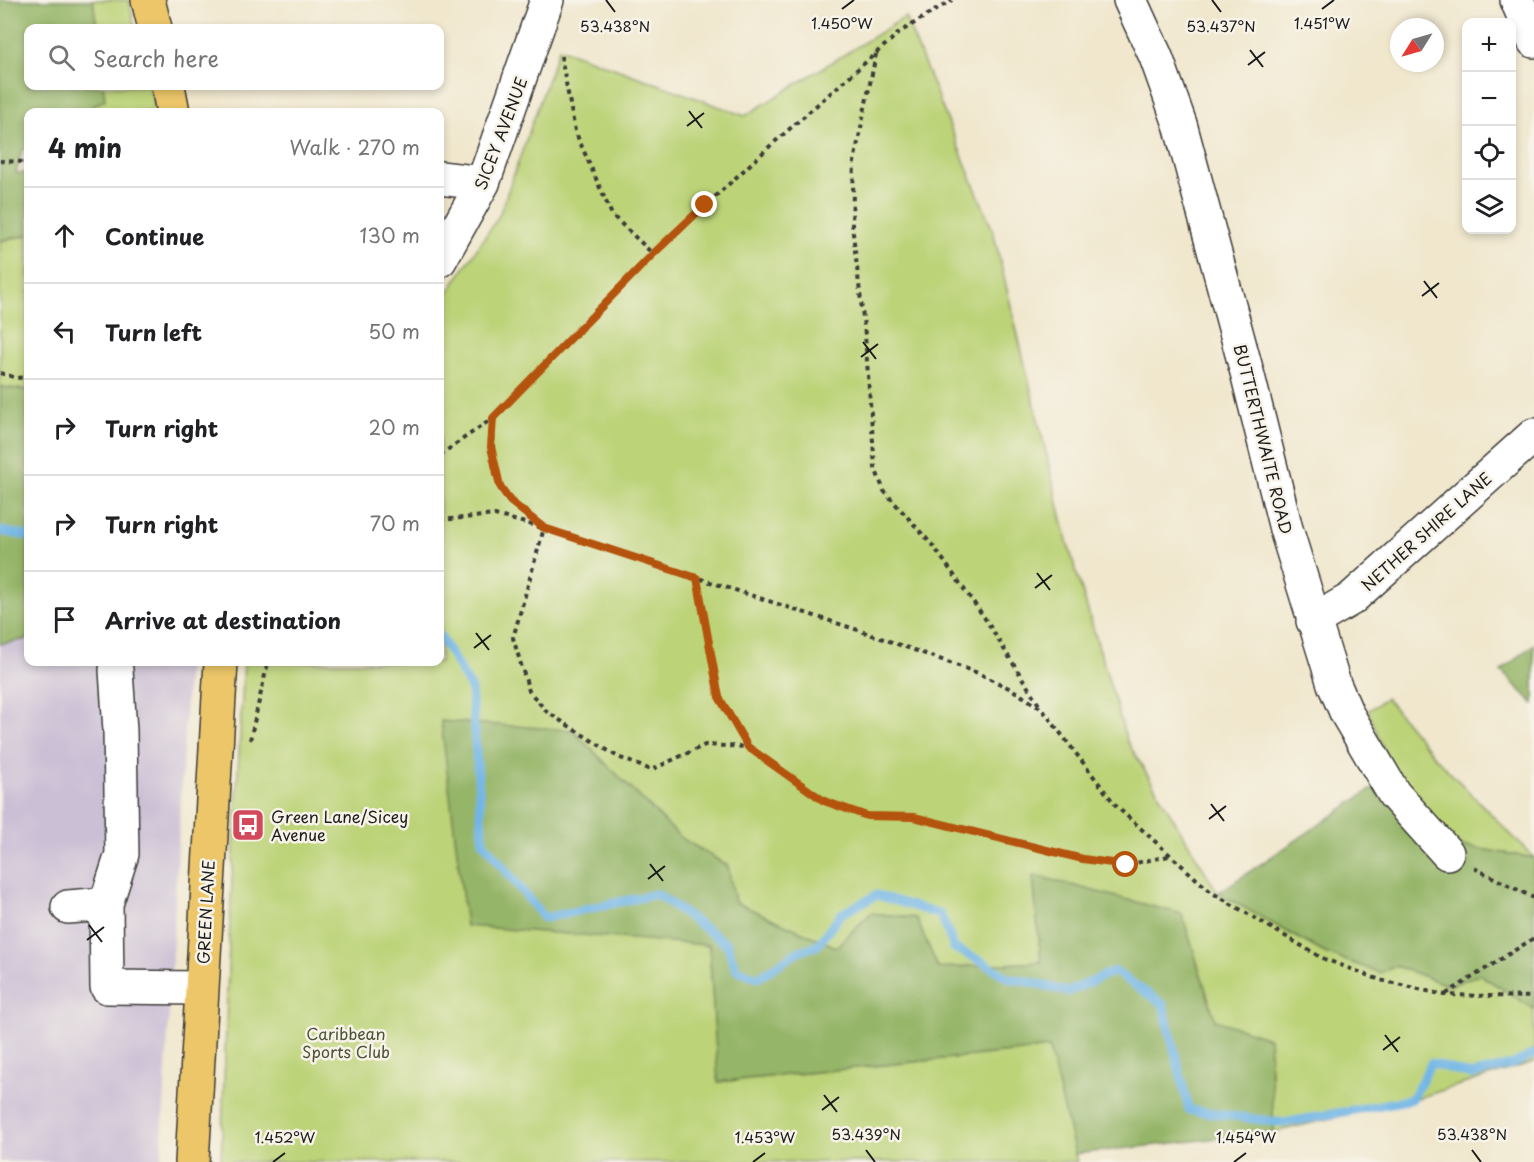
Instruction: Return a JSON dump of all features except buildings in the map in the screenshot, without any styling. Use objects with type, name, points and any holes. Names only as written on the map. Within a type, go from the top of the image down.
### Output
[{"type":"main road","points":[[148,0],[154,24]]},
{"type":"main road","points":[[169,90],[172,108]]},
{"type":"main road","name":"GREEN LANE","points":[[192,1162],[221,666]]},
{"type":"street","name":"BUTTERTHWAITE ROAD","points":[[1130,0],[1156,57],[1180,124],[1248,376],[1286,529],[1334,684],[1347,714],[1394,794],[1447,854]]},
{"type":"street","points":[[1517,0],[1534,41]]},
{"type":"street","name":"SICEY AVENUE","points":[[444,253],[483,183],[544,12]]},
{"type":"street","points":[[444,178],[483,183]]},
{"type":"street","name":"NETHER SHIRE LANE","points":[[1313,621],[1351,599],[1534,435]]},
{"type":"street","points":[[116,670],[120,730],[122,854],[105,903],[107,987],[201,988]]},
{"type":"street","points":[[68,907],[105,903]]},
{"type":"path","points":[[444,451],[493,418],[653,254],[753,162],[900,33],[952,0]]},
{"type":"path","points":[[544,12],[560,51],[575,131],[612,215],[653,254]]},
{"type":"path","points":[[876,54],[854,162],[852,225],[865,335],[875,468],[884,491],[934,547],[984,617],[1042,709],[1117,807],[1211,892],[1322,958],[1380,980],[1445,994],[1534,997]]},
{"type":"path","points":[[0,161],[24,162]]},
{"type":"path","points":[[0,373],[17,378],[24,377]]},
{"type":"path","points":[[493,418],[491,447],[500,486],[510,501],[544,528]]},
{"type":"path","points":[[444,520],[495,515],[544,528],[861,631],[978,672],[1013,690],[1042,709]]},
{"type":"path","points":[[544,528],[513,638],[529,692],[547,712],[618,757],[651,770],[705,745],[748,747]]},
{"type":"path","points":[[697,578],[719,697],[748,747],[824,801],[867,816],[914,817],[1083,859],[1126,865],[1169,856]]},
{"type":"path","points":[[1447,854],[1534,898]]},
{"type":"path","points":[[1445,994],[1534,938]]},
{"type":"shaded area","points":[[24,640],[24,666],[188,666],[161,1162],[0,1162],[0,644]]},
{"type":"green space","points":[[0,0],[93,0],[96,24],[24,24],[24,90],[104,90],[105,99],[90,108],[24,108],[24,150],[16,173],[24,173],[24,236],[0,241]]},
{"type":"green space","points":[[93,0],[129,0],[134,24],[96,24]]},
{"type":"green space","name":"Caribbean Sports Club","points":[[905,17],[993,231],[1067,541],[1127,741],[1218,893],[1325,953],[1380,972],[1396,966],[1450,986],[1479,974],[1534,1009],[1534,1062],[1421,1097],[1274,1132],[1269,1038],[1215,1020],[1182,914],[1033,876],[1041,962],[938,968],[916,918],[871,913],[836,947],[734,902],[728,866],[681,838],[572,730],[696,944],[709,945],[719,1082],[1050,1048],[1077,1162],[221,1162],[230,918],[244,666],[444,666],[444,298],[499,216],[559,48],[745,116]]},
{"type":"green space","points":[[104,90],[150,90],[155,108],[90,108],[105,99]]},
{"type":"green space","points":[[24,236],[24,390],[0,387],[0,241]]},
{"type":"green space","points":[[0,387],[24,390],[24,640],[0,644]]},
{"type":"green space","points":[[1534,644],[1534,704],[1501,671]]},
{"type":"green space","points":[[1386,698],[1433,755],[1534,858],[1456,845],[1394,774],[1368,711]]},
{"type":"green space","points":[[441,721],[572,730],[681,838],[728,866],[735,902],[836,947],[871,913],[916,918],[938,968],[1041,962],[1033,875],[1182,914],[1215,1020],[1269,1038],[1274,1132],[1075,1154],[1049,1048],[718,1082],[709,945],[466,926]]},
{"type":"green space","points":[[1394,774],[1456,845],[1534,858],[1534,1009],[1479,974],[1450,986],[1396,966],[1380,973],[1325,953],[1218,893]]},
{"type":"waterway","points":[[0,531],[24,535]]},
{"type":"waterway","points":[[444,643],[471,688],[483,842],[544,918],[657,894],[727,944],[736,969],[758,978],[799,951],[817,946],[841,914],[877,895],[941,915],[954,948],[983,962],[1008,978],[1068,992],[1114,971],[1163,1004],[1189,1110],[1284,1123],[1412,1099],[1431,1063],[1471,1075],[1511,1065],[1534,1054]]},
{"type":"place","name":"Green Lane/Sicey Avenue","points":[[248,825]]},
{"type":"route","points":[[705,205],[653,254],[493,418],[491,447],[500,486],[510,501],[544,528],[697,578],[719,697],[748,747],[824,801],[867,816],[914,817],[1083,859],[1126,865]]}]
